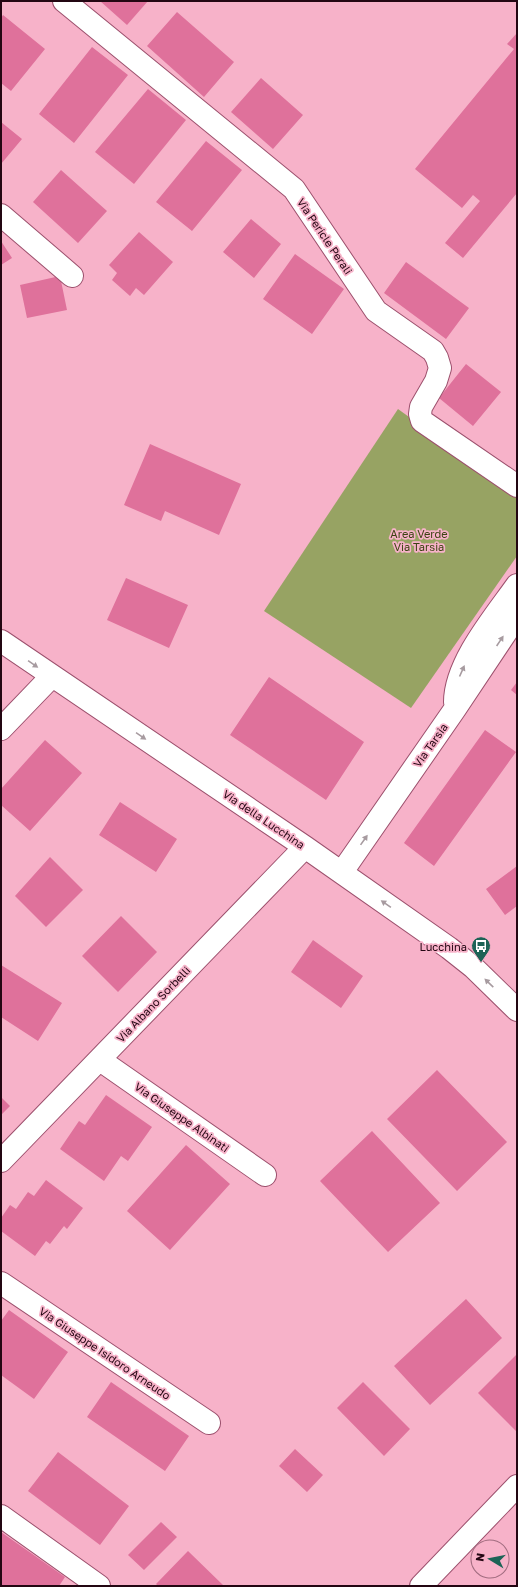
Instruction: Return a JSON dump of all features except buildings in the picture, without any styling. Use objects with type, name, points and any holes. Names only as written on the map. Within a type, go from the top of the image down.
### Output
[{"type":"street","name":"Via Pericle Perali","points":[[64,1],[294,189],[376,311],[429,347],[436,356],[440,368],[438,377],[422,404],[420,414],[422,421],[517,486]]},
{"type":"street","points":[[1,215],[72,276]]},
{"type":"street","points":[[455,709],[455,689],[461,672],[470,654],[517,585]]},
{"type":"street","name":"Via Tarsia","points":[[342,872],[455,709],[517,616]]},
{"type":"street","name":"Via della Lucchina","points":[[1,641],[305,846],[461,957],[517,1010]]},
{"type":"street","points":[[1,729],[52,676]]},
{"type":"street","name":"Via Albano Sorbelli","points":[[1,1162],[305,846]]},
{"type":"street","name":"Via Giuseppe Albinati","points":[[100,1060],[265,1175]]},
{"type":"street","name":"Via Giuseppe Isidoro Arneudo","points":[[1,1283],[209,1423]]},
{"type":"street","points":[[421,1586],[517,1486]]},
{"type":"street","points":[[1,1516],[99,1586]]},
{"type":"green space","name":"Area Verde Via Tarsia","points":[[398,409],[517,495],[517,556],[411,708],[264,611]]},
{"type":"place","name":"Lucchina","points":[[481,963]]}]
